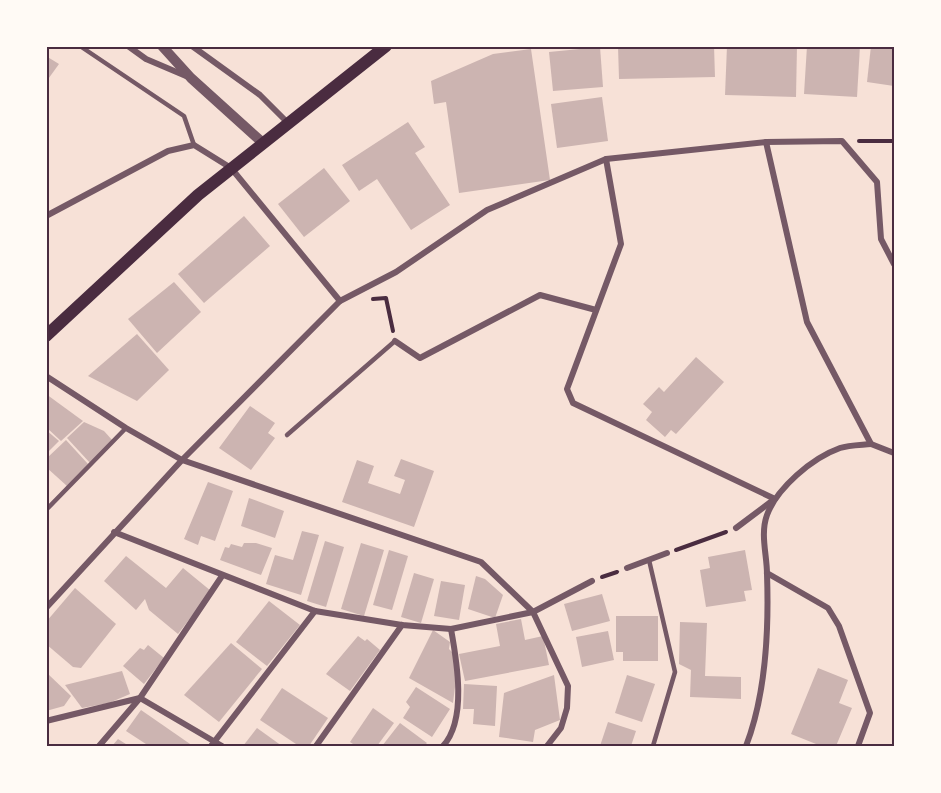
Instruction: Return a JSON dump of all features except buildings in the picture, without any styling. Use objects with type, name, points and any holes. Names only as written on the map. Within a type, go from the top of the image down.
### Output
[{"type":"main road","points":[[46,336],[198,195],[386,46]]},
{"type":"street","points":[[128,46],[146,59],[190,78]]},
{"type":"street","points":[[162,46],[190,78],[263,142]]},
{"type":"street","points":[[192,46],[260,95],[288,123]]},
{"type":"street","points":[[766,141],[807,322],[871,444]]},
{"type":"street","points":[[46,608],[182,460],[340,301],[396,272],[487,210],[606,159],[766,141],[842,141],[877,182],[881,239],[894,264]]},
{"type":"street","points":[[46,216],[168,151],[194,145],[231,168],[340,301]]},
{"type":"street","points":[[606,159],[621,244],[567,389],[573,403],[775,499]]},
{"type":"street","points":[[395,341],[420,358],[540,295],[596,310]]},
{"type":"street","points":[[46,376],[126,428],[182,460],[481,562],[533,612],[568,686],[567,708],[561,728],[548,747]]},
{"type":"street","points":[[736,528],[775,499],[806,468],[840,448],[871,444],[894,453]]},
{"type":"street","points":[[746,747],[754,725],[767,637],[767,573],[764,532],[767,516],[775,499]]},
{"type":"street","points":[[114,532],[315,611],[402,625],[451,630],[533,612],[592,580]]},
{"type":"street","points":[[627,568],[667,553]]},
{"type":"street","points":[[767,573],[828,608],[839,626],[870,713],[858,747]]},
{"type":"street","points":[[99,747],[140,698],[222,576]]},
{"type":"street","points":[[213,744],[315,611]]},
{"type":"street","points":[[316,747],[402,625]]},
{"type":"street","points":[[443,747],[451,738],[460,681],[451,630]]},
{"type":"street","points":[[46,721],[140,698],[213,744],[222,747]]},
{"type":"lane","points":[[80,46],[184,116],[194,145]]},
{"type":"lane","points":[[286,435],[395,341]]},
{"type":"lane","points":[[46,510],[126,428]]},
{"type":"lane","points":[[648,560],[675,672],[653,747]]},
{"type":"path","points":[[842,141],[894,141]]},
{"type":"path","points":[[340,301],[386,298],[395,341]]},
{"type":"path","points":[[667,553],[736,528]]},
{"type":"path","points":[[592,580],[627,568]]}]
